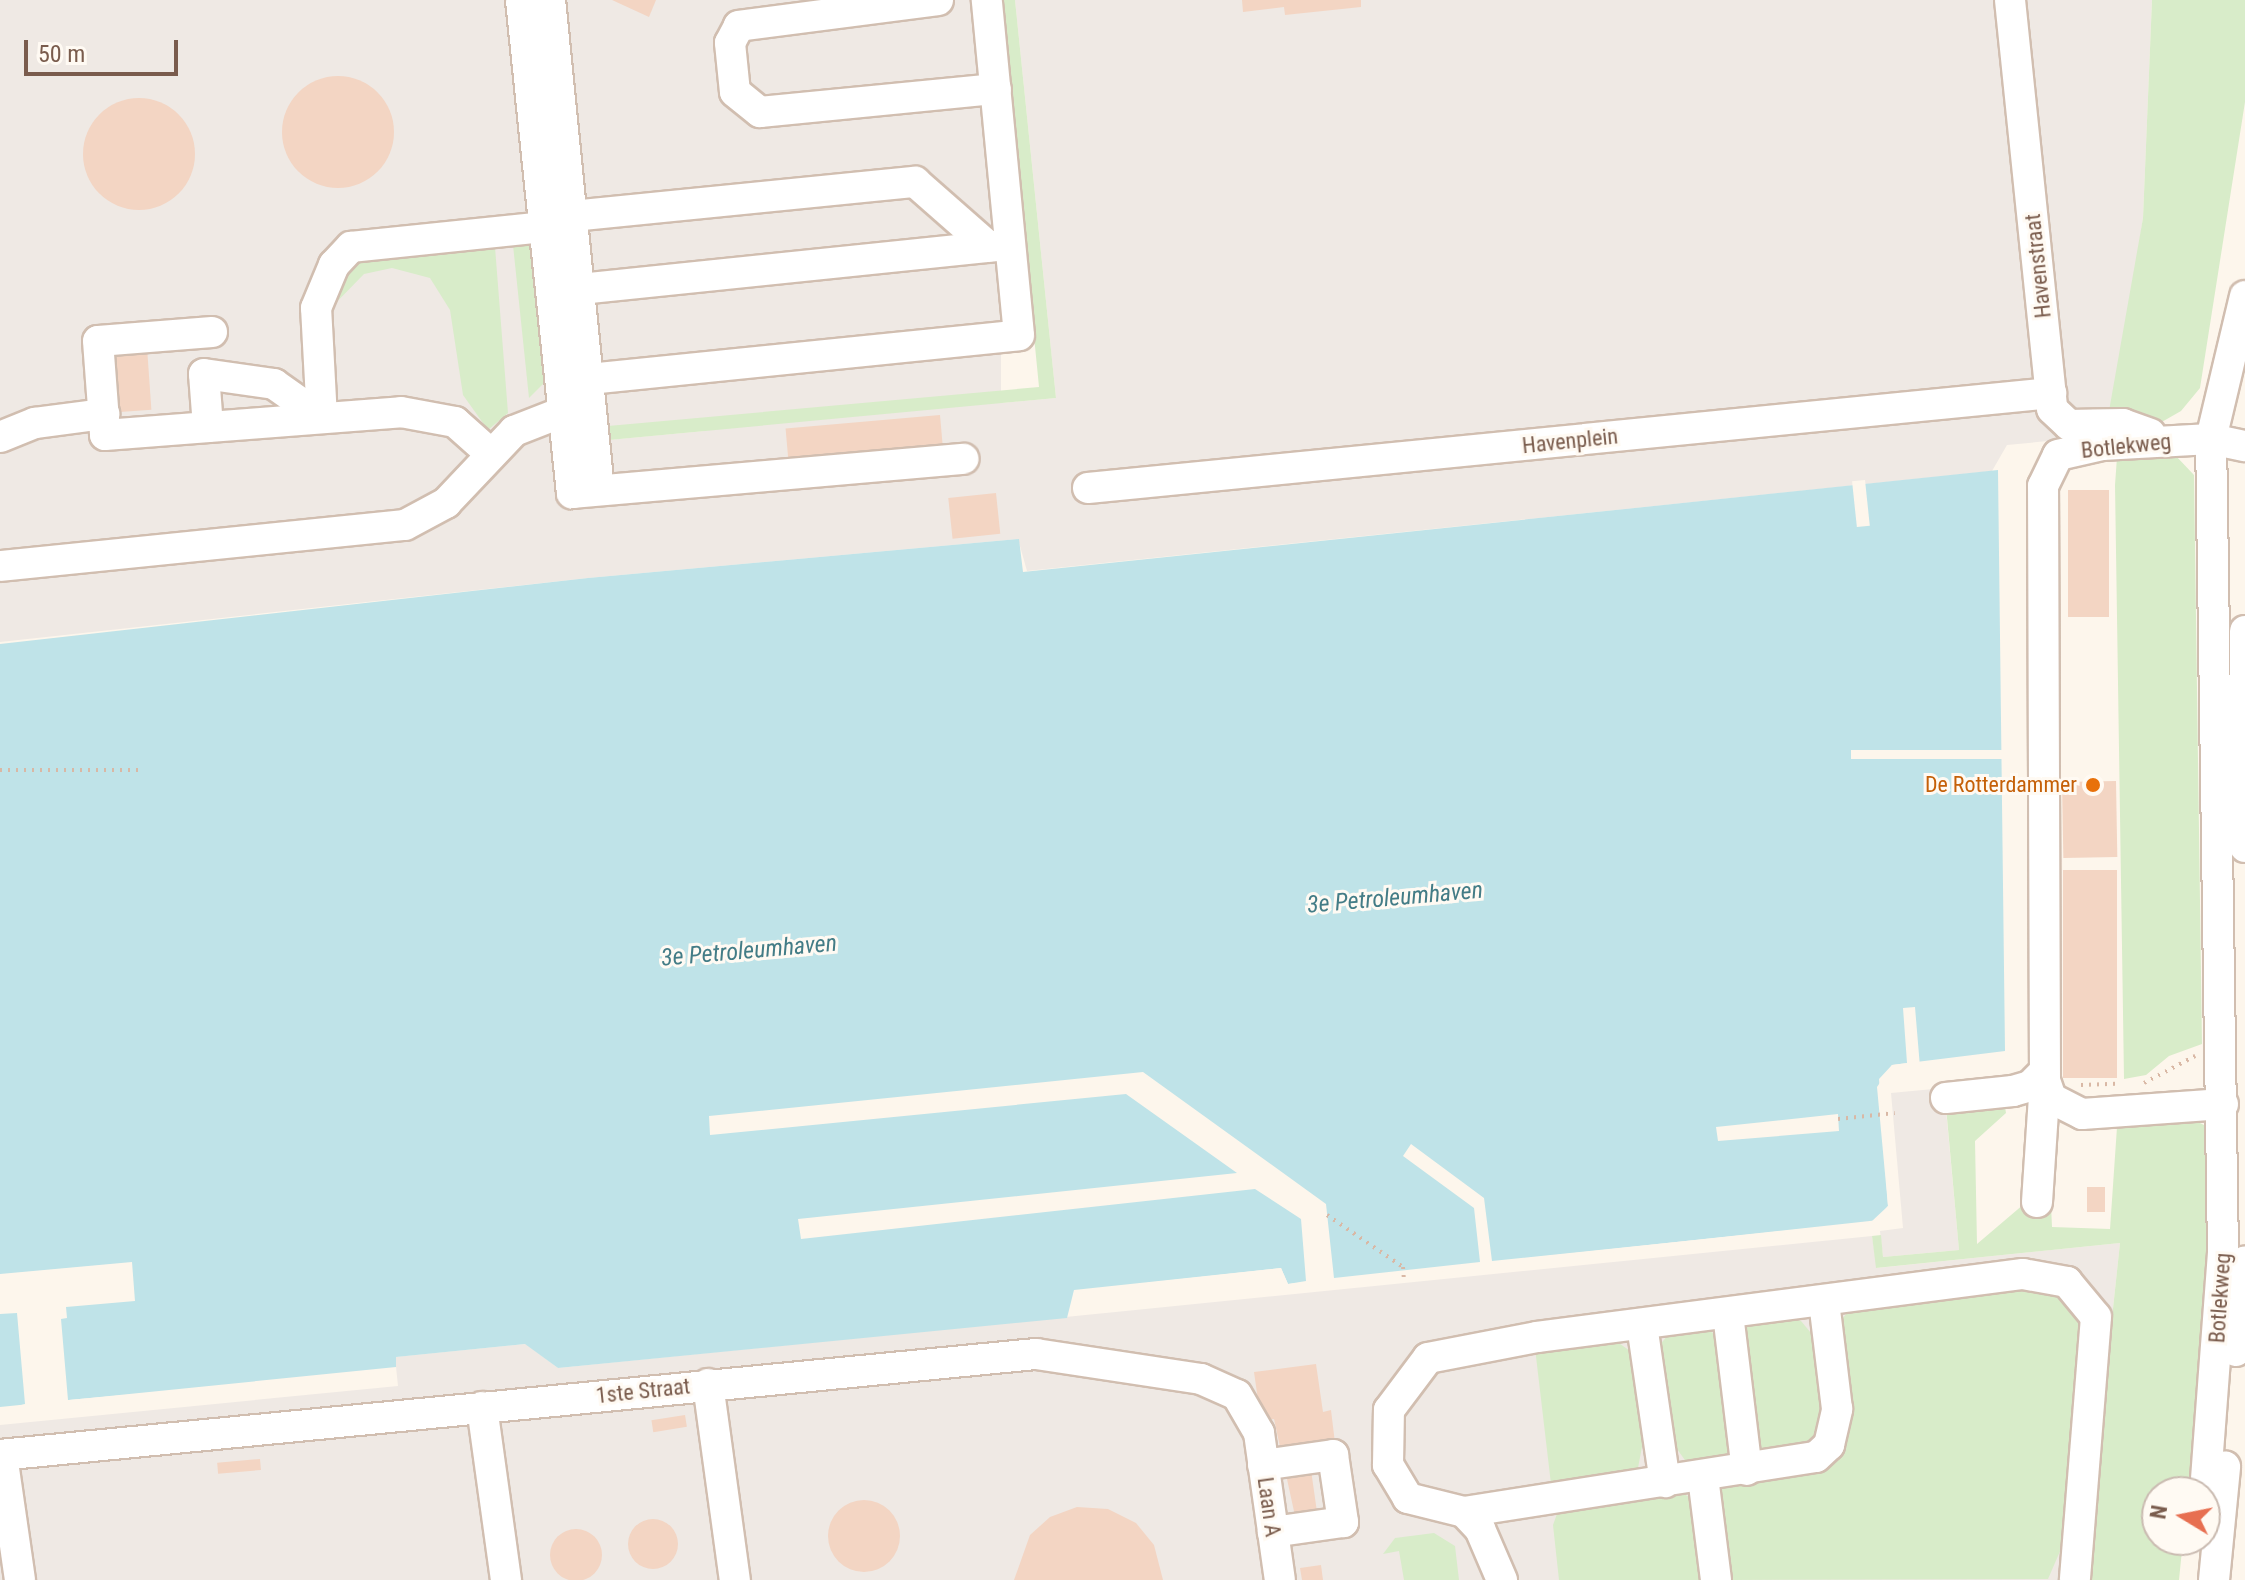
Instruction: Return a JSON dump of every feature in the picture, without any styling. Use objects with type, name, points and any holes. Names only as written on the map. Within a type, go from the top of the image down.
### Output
[{"type":"street","points":[[521,0],[558,221],[580,289],[599,490]]},
{"type":"street","points":[[550,0],[565,411],[572,493],[964,459]]},
{"type":"street","points":[[938,0],[819,7],[747,23],[732,32],[735,92],[749,109],[996,89]]},
{"type":"street","points":[[589,379],[1019,335],[1000,246],[996,89],[987,0]]},
{"type":"street","name":"Havenstraat","points":[[2010,0],[2052,409],[2069,425],[2123,424],[2165,440]]},
{"type":"street","points":[[322,418],[316,308],[334,265],[351,247],[915,182],[1000,246]]},
{"type":"street","points":[[580,289],[1000,246]]},
{"type":"street","points":[[2245,296],[2211,439],[2245,446]]},
{"type":"street","points":[[212,332],[98,341],[105,435],[322,418],[432,414],[455,422],[490,453]]},
{"type":"street","points":[[208,427],[204,374],[274,384],[322,418]]},
{"type":"street","name":"Havenplein","points":[[1088,488],[2051,393]]},
{"type":"street","points":[[0,566],[405,525],[446,503],[514,431],[565,411]]},
{"type":"street","points":[[0,437],[35,423],[104,414]]},
{"type":"street","name":"Botlekweg","points":[[2045,1079],[2045,477],[2058,455],[2165,440],[2211,439],[2221,1056],[2234,1257],[2214,1580]]},
{"type":"street","points":[[2245,631],[2245,847]]},
{"type":"street","points":[[1946,1098],[2013,1091],[2045,1079]]},
{"type":"street","points":[[2045,1079],[2065,1110],[2082,1114],[2223,1104]]},
{"type":"street","points":[[2037,1202],[2045,1079]]},
{"type":"street","name":"Botlekweg","points":[[2207,1476],[2234,1257]]},
{"type":"street","points":[[1824,1302],[1837,1409],[1829,1445],[1801,1463],[1464,1512],[1408,1498],[1388,1465],[1389,1410],[1412,1372],[1448,1350],[2023,1274],[2052,1277],[2078,1291],[2096,1317],[2098,1335],[2073,1573]]},
{"type":"street","points":[[1728,1314],[1747,1470]]},
{"type":"street","points":[[1642,1325],[1665,1482]]},
{"type":"street","name":"1ste Straat","points":[[1,1455],[1036,1354],[1201,1379],[1237,1395],[1259,1433]]},
{"type":"street","points":[[708,1384],[735,1580]]},
{"type":"street","points":[[482,1407],[506,1580]]},
{"type":"street","name":"Laan A","points":[[1259,1433],[1280,1580]]},
{"type":"street","points":[[1,1455],[20,1580]]},
{"type":"street","points":[[1263,1465],[1333,1455],[1343,1522],[1273,1532]]},
{"type":"street","points":[[1703,1477],[1716,1580]]},
{"type":"street","points":[[1464,1512],[1480,1529],[1502,1580]]},
{"type":"street","points":[[2195,1580],[2198,1556]]},
{"type":"path","points":[[0,770],[138,770]]},
{"type":"path","points":[[2138,1084],[2183,1058],[2221,1056]]},
{"type":"path","points":[[2045,1079],[2122,1084]]},
{"type":"path","points":[[1838,1119],[1895,1113]]},
{"type":"path","points":[[1327,1215],[1403,1267],[1404,1282]]},
{"type":"shaded area","points":[[0,0],[529,0],[576,443],[1056,398],[1015,0],[2152,0],[2143,218],[2110,435],[2007,445],[1992,471],[1027,571],[1018,539],[588,578],[0,642]]},
{"type":"shaded area","points":[[539,0],[1001,0],[1001,431],[539,431]]},
{"type":"shaded area","points":[[1944,1088],[1959,1250],[1883,1257],[1880,1231],[1903,1228],[1891,1093]]},
{"type":"shaded area","points":[[1872,1236],[1877,1268],[2120,1243],[2084,1580],[0,1580],[0,1425],[398,1386],[395,1357],[526,1344],[558,1368]]},
{"type":"green space","points":[[1001,0],[1015,0],[1056,398],[609,440],[608,426],[1039,387]]},
{"type":"green space","points":[[2152,0],[2245,0],[2245,102],[2200,388],[2181,411],[2160,423],[2109,411],[2143,218]]},
{"type":"green space","points":[[531,242],[548,379],[529,398],[513,245],[495,247],[508,413],[488,430],[463,395],[450,310],[430,278],[392,268],[364,274],[324,315],[353,256]]},
{"type":"green space","points":[[2175,455],[2194,475],[2202,1044],[2169,1056],[2146,1075],[2124,1079],[2117,457]]},
{"type":"green space","points":[[2004,1101],[2006,1113],[1975,1141],[1977,1244],[2024,1204],[2051,1205],[2052,1227],[2110,1229],[2117,1127],[2190,1118],[2210,1128],[2208,1252],[2189,1476],[2141,1476],[2141,1556],[2181,1556],[2179,1580],[2084,1580],[2120,1243],[1876,1268],[1872,1236],[1881,1235],[1883,1257],[1959,1250],[1946,1107]]},
{"type":"green space","points":[[2015,1282],[2063,1296],[2082,1323],[2071,1526],[2048,1579],[1731,1580],[1718,1483],[1822,1464],[1842,1319],[1852,1307]]},
{"type":"green space","points":[[1785,1315],[1801,1321],[1816,1339],[1825,1424],[1819,1439],[1776,1458],[1754,1449],[1742,1331],[1747,1323]]},
{"type":"green space","points":[[1673,1329],[1707,1329],[1717,1336],[1733,1444],[1729,1457],[1687,1463],[1667,1435],[1658,1347]]},
{"type":"green space","points":[[1613,1339],[1633,1353],[1644,1436],[1638,1468],[1626,1476],[1551,1484],[1535,1348]]},
{"type":"green space","points":[[1679,1492],[1694,1499],[1712,1580],[1559,1580],[1553,1525],[1558,1511]]},
{"type":"green space","points":[[1434,1533],[1455,1546],[1459,1580],[1404,1580],[1399,1551],[1383,1554],[1395,1538]]},
{"type":"water","name":"3e Petroleumhaven","points":[[1998,470],[2005,1051],[1892,1065],[1877,1087],[1888,1206],[1879,1220],[1288,1284],[1281,1268],[1074,1290],[1067,1318],[558,1368],[525,1344],[396,1357],[396,1367],[0,1407],[0,644],[588,578],[1019,539],[1023,572]]},
{"type":"pier","points":[[1865,480],[1870,526],[1857,527],[1852,481]]},
{"type":"pier","points":[[1851,750],[2005,750],[2005,759],[1851,759]]},
{"type":"pier","points":[[1915,1007],[1920,1067],[1893,1069],[1881,1087],[1892,1206],[1880,1224],[1288,1288],[1279,1272],[1077,1294],[1072,1317],[1074,1291],[1281,1268],[1288,1284],[1306,1281],[1301,1219],[1255,1189],[801,1239],[798,1219],[1237,1173],[1126,1094],[710,1135],[709,1116],[1143,1072],[1326,1204],[1334,1278],[1480,1262],[1474,1208],[1403,1156],[1411,1144],[1484,1198],[1492,1261],[1871,1222],[1888,1206],[1879,1079],[1892,1065],[1907,1063],[1903,1008]]},
{"type":"pier","points":[[1838,1114],[1839,1131],[1718,1141],[1716,1127]]},
{"type":"pier","points":[[132,1262],[135,1301],[66,1307],[67,1318],[61,1319],[68,1400],[397,1371],[0,1411],[25,1404],[17,1313],[0,1314],[0,1274]]},
{"type":"building","points":[[612,0],[656,0],[649,17]]},
{"type":"building","points":[[1242,0],[1361,0],[1361,7],[1285,15],[1284,7],[1243,12]]},
{"type":"building","points":[[338,76],[359,80],[378,92],[390,111],[394,132],[390,153],[378,172],[359,184],[338,188],[317,184],[298,172],[286,153],[282,132],[286,111],[298,92],[317,80]]},
{"type":"building","points":[[139,98],[160,102],[179,114],[191,133],[195,154],[191,175],[179,194],[160,206],[139,210],[118,206],[99,194],[87,175],[83,154],[87,133],[99,114],[118,102]]},
{"type":"building","points":[[147,347],[151,410],[116,412],[112,349]]},
{"type":"building","points":[[940,415],[943,448],[788,461],[786,429]]},
{"type":"building","points":[[2068,490],[2109,490],[2109,617],[2068,617]]},
{"type":"building","points":[[996,493],[1000,534],[953,539],[948,498]]},
{"type":"building","points":[[2116,781],[2117,857],[2063,858],[2062,782]]},
{"type":"building","points":[[2063,870],[2117,870],[2117,1078],[2063,1078]]},
{"type":"building","points":[[2087,1187],[2105,1187],[2105,1212],[2087,1212]]},
{"type":"building","points":[[1316,1364],[1323,1412],[1331,1410],[1335,1443],[1311,1470],[1317,1512],[1295,1516],[1274,1419],[1261,1421],[1254,1372]]},
{"type":"building","points":[[685,1415],[687,1427],[653,1432],[651,1420]]},
{"type":"building","points":[[260,1459],[261,1470],[218,1474],[217,1463]]},
{"type":"building","points":[[864,1500],[884,1506],[894,1516],[900,1536],[894,1556],[884,1566],[864,1572],[844,1566],[834,1556],[828,1536],[834,1516],[844,1506]]},
{"type":"building","points":[[1077,1507],[1108,1509],[1136,1523],[1154,1545],[1163,1580],[1014,1580],[1030,1535],[1050,1517]]},
{"type":"building","points":[[653,1519],[671,1526],[678,1544],[671,1562],[653,1569],[635,1562],[628,1544],[635,1526]]},
{"type":"building","points":[[576,1529],[594,1537],[602,1555],[594,1573],[576,1581],[558,1573],[550,1555],[558,1537]]},
{"type":"building","points":[[1321,1565],[1323,1580],[1302,1580],[1300,1568]]},
{"type":"place","name":"De Rotterdammer","points":[[2093,785]]}]
